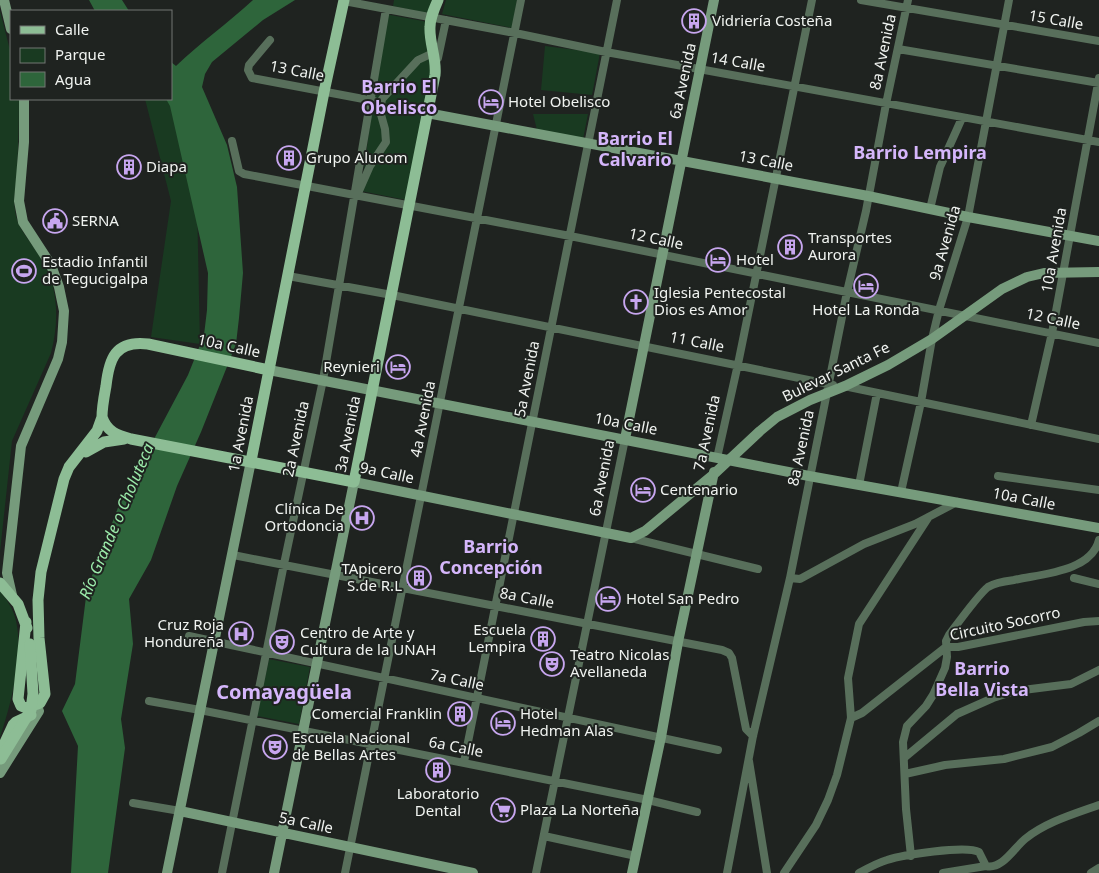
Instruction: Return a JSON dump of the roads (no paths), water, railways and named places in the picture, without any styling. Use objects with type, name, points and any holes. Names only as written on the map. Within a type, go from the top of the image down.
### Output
[{"type":"main road","name":"3a Avenida","points":[[354,482],[436,68],[436,53],[430,28],[431,18],[438,0]]},
{"type":"main road","name":"1a Avenida","points":[[251,461],[324,92],[344,1]]},
{"type":"main road","name":"10a Calle","points":[[102,417],[108,366],[115,354],[130,345],[138,343],[148,344],[269,370]]},
{"type":"main road","points":[[102,417],[108,430],[134,439]]},
{"type":"main road","points":[[26,622],[18,699],[21,706],[26,708],[40,703],[45,694],[39,638],[39,587],[60,490],[69,467],[91,441],[102,417]]},
{"type":"main road","points":[[0,757],[11,729],[16,722],[40,711],[49,702],[51,693],[44,637],[44,588],[68,481],[73,469],[86,453],[95,446],[116,439],[134,439]]},
{"type":"main road","name":"9a Calle","points":[[134,439],[354,482]]},
{"type":"main road","points":[[0,583],[12,596],[26,622],[30,644],[33,694],[31,710],[26,720],[0,757]]},
{"type":"street","points":[[4,0],[10,25]]},
{"type":"street","name":"4a Avenida","points":[[345,873],[521,0]]},
{"type":"street","name":"5a Avenida","points":[[464,762],[617,0]]},
{"type":"street","name":"6a Avenida","points":[[536,873],[607,534],[714,0]]},
{"type":"street","name":"7a Avenida","points":[[632,873],[661,737],[678,642],[738,364],[812,0]]},
{"type":"street","name":"15 Calle","points":[[861,0],[907,4],[1099,41]]},
{"type":"street","name":"9a Avenida","points":[[901,492],[939,310],[968,217],[1009,0]]},
{"type":"street","name":"14 Calle","points":[[344,1],[606,52],[1099,142]]},
{"type":"street","name":"8a Avenida","points":[[727,873],[748,757],[790,578],[809,476],[847,292],[866,212],[907,4]]},
{"type":"street","name":"2a Avenida","points":[[222,873],[323,380],[356,195],[386,9]]},
{"type":"street","points":[[356,195],[370,166],[386,142],[380,111],[385,96],[418,60],[436,53],[446,20]]},
{"type":"street","name":"13 Calle","points":[[270,40],[249,65],[248,70],[252,78],[382,102]]},
{"type":"street","points":[[898,49],[1099,81]]},
{"type":"street","name":"10a Avenida","points":[[1031,425],[1052,333],[1099,81]]},
{"type":"street","points":[[12,596],[4,557],[21,446],[58,360],[62,342],[64,311],[59,287],[51,265],[23,222],[19,200],[24,142],[24,100]]},
{"type":"street","name":"13 Calle","points":[[428,113],[1099,241]]},
{"type":"street","points":[[930,209],[940,166],[962,118]]},
{"type":"street","name":"12 Calle","points":[[232,141],[238,171],[241,173],[570,236],[1099,343]]},
{"type":"street","name":"Bulevar Santa Fe","points":[[631,538],[645,531],[714,474],[777,417],[828,389],[845,386],[888,365],[932,339],[1002,289],[1027,277],[1044,273],[1099,272]]},
{"type":"street","name":"11 Calle","points":[[288,276],[738,364],[828,389]]},
{"type":"street","name":"10a Calle","points":[[269,370],[809,476],[1099,528]]},
{"type":"street","points":[[845,386],[1099,439]]},
{"type":"street","points":[[859,485],[878,393]]},
{"type":"street","name":"1a Avenida","points":[[167,873],[251,461]]},
{"type":"street","points":[[998,476],[1099,490]]},
{"type":"street","name":"9a Calle","points":[[354,482],[607,534]]},
{"type":"street","name":"3a Avenida","points":[[274,873],[354,482]]},
{"type":"street","points":[[790,578],[800,579],[864,544],[928,518],[957,502]]},
{"type":"street","points":[[784,873],[813,830],[828,800],[838,771],[851,718],[848,678],[859,624],[928,518]]},
{"type":"street","points":[[607,534],[631,538],[758,569]]},
{"type":"street","points":[[851,718],[862,713],[946,647],[949,635],[988,588],[1004,582],[1070,568],[1089,558],[1095,552],[1099,540]]},
{"type":"street","name":"8a Calle","points":[[233,555],[722,650],[729,653],[732,658],[746,729],[753,736]]},
{"type":"street","points":[[1074,578],[1099,584]]},
{"type":"street","name":"Circuito Socorro","points":[[911,856],[906,810],[903,742],[905,730],[926,706],[937,687],[947,663],[946,647],[958,647],[1084,622],[1099,621]]},
{"type":"street","name":"7a Calle","points":[[190,636],[718,750]]},
{"type":"street","points":[[904,758],[957,714],[993,698],[1015,691],[1071,684],[1099,670]]},
{"type":"street","name":"6a Calle","points":[[149,701],[464,762],[697,812]]},
{"type":"street","points":[[0,773],[40,711]]},
{"type":"street","points":[[905,774],[945,765],[1004,758],[1052,747],[1079,734],[1099,721]]},
{"type":"street","points":[[748,757],[767,873]]},
{"type":"street","name":"5a Calle","points":[[133,804],[180,811],[473,873]]},
{"type":"street","points":[[943,873],[986,866],[993,867],[999,864],[1026,838],[1060,818],[1099,805]]},
{"type":"street","points":[[544,836],[636,856]]},
{"type":"street","points":[[859,873],[888,860],[966,849],[979,852],[986,866]]},
{"type":"street","points":[[1092,873],[1099,868]]},
{"type":"water","points":[[89,0],[122,0],[128,10],[94,10]]},
{"type":"water","name":"Río Grande o Choluteca","points":[[253,0],[295,0],[263,20],[212,62],[205,74],[202,87],[227,145],[237,187],[243,273],[236,344],[177,486],[151,560],[129,599],[133,644],[121,719],[125,748],[108,873],[71,873],[78,746],[62,711],[75,684],[87,589],[119,505],[188,375],[204,335],[208,273],[170,106],[167,100],[172,100],[172,63],[176,66]]},
{"type":"place","name":"Vidriería Costeña","points":[[694,21]]},
{"type":"place","name":"Hotel Obelisco","points":[[491,102]]},
{"type":"place","name":"Grupo Alucom","points":[[289,158]]},
{"type":"place","name":"Diapa","points":[[129,167]]},
{"type":"place","name":"SERNA","points":[[55,221]]},
{"type":"place","name":"Transportes Aurora","points":[[790,247]]},
{"type":"place","name":"Hotel","points":[[718,260]]},
{"type":"place","name":"Estadio Infantil de Tegucigalpa","points":[[24,271]]},
{"type":"place","name":"Hotel La Ronda","points":[[866,286]]},
{"type":"place","name":"Iglesia Pentecostal Dios es Amor","points":[[636,302]]},
{"type":"place","name":"Reynieri","points":[[398,367]]},
{"type":"place","name":"Centenario","points":[[643,490]]},
{"type":"place","name":"Clínica De Ortodoncia","points":[[362,518]]},
{"type":"place","name":"TApicero S.de R.L","points":[[419,578]]},
{"type":"place","name":"Hotel San Pedro","points":[[608,599]]},
{"type":"place","name":"Cruz Roja Hondureña","points":[[241,634]]},
{"type":"place","name":"Escuela Lempira","points":[[543,639]]},
{"type":"place","name":"Centro de Arte y Cultura de la UNAH","points":[[282,642]]},
{"type":"place","name":"Teatro Nicolas Avellaneda","points":[[552,664]]},
{"type":"place","name":"Comercial Franklin","points":[[460,714]]},
{"type":"place","name":"Hotel Hedman Alas","points":[[503,723]]},
{"type":"place","name":"Escuela Nacional de Bellas Artes","points":[[275,747]]},
{"type":"place","name":"Laboratorio Dental","points":[[438,770]]},
{"type":"place","name":"Plaza La Norteña","points":[[503,810]]},
{"type":"district","name":"Barrio El Obelisco","points":[[399,97]]},
{"type":"district","name":"Barrio El Calvario","points":[[635,149]]},
{"type":"district","name":"Barrio Lempira","points":[[920,153]]},
{"type":"district","name":"Barrio Concepción","points":[[491,557]]},
{"type":"district","name":"Barrio Bella Vista","points":[[982,680]]},
{"type":"district","name":"Comayagüela","points":[[284,692]]}]
